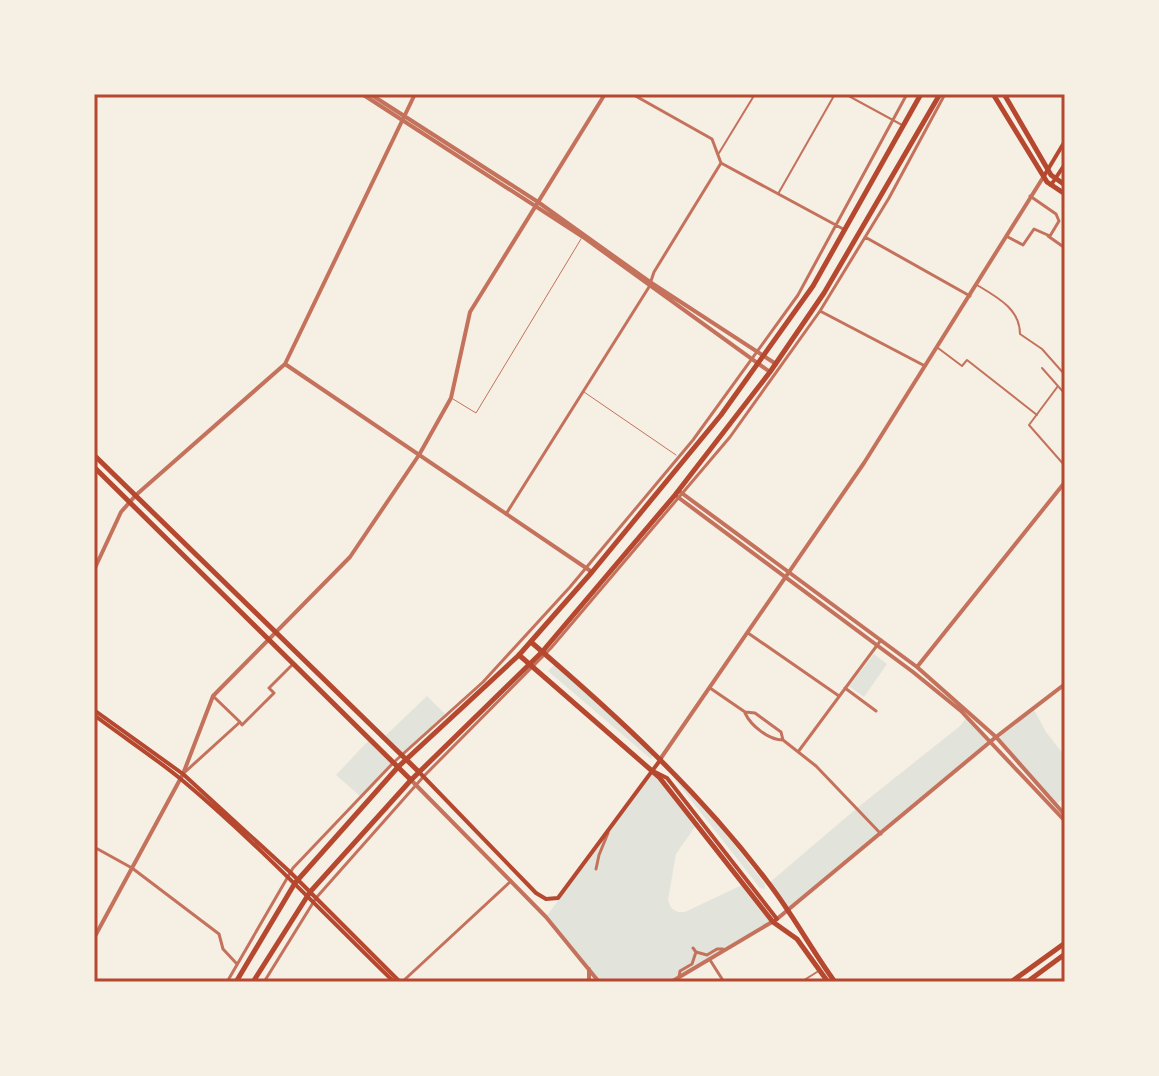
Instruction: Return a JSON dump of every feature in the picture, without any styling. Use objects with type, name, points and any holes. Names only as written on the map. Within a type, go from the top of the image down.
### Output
[{"type":"main road","points":[[236,982],[296,882],[396,764],[531,642],[759,364],[813,286],[921,94]]},
{"type":"main road","points":[[253,982],[308,894],[414,782],[532,666],[678,494],[776,364],[824,293],[942,94]]},
{"type":"main road","points":[[993,94],[1044,176],[1065,194]]},
{"type":"main road","points":[[1004,94],[1047,168],[1065,185]]},
{"type":"main road","points":[[1044,176],[1065,141]]},
{"type":"main road","points":[[1051,185],[1065,164]]},
{"type":"main road","points":[[94,455],[422,774],[536,893],[546,899],[558,898],[661,758]]},
{"type":"main road","points":[[94,467],[414,782]]},
{"type":"main road","points":[[531,642],[661,758],[731,836],[769,883],[835,982]]},
{"type":"main road","points":[[519,655],[653,771],[775,920],[797,939],[828,982]]},
{"type":"main road","points":[[94,713],[181,776],[401,982]]},
{"type":"main road","points":[[315,900],[394,982]]},
{"type":"main road","points":[[1011,982],[1065,943]]},
{"type":"main road","points":[[1027,982],[1065,954]]},
{"type":"street","points":[[362,94],[404,117]]},
{"type":"street","points":[[370,94],[537,204],[770,372]]},
{"type":"street","points":[[94,570],[121,512],[136,495],[285,364],[415,94]]},
{"type":"street","points":[[94,938],[181,776],[213,696],[350,557],[419,455],[451,398],[470,312],[605,94]]},
{"type":"street","points":[[506,514],[721,163],[712,139],[632,94]]},
{"type":"street","points":[[719,153],[755,94]]},
{"type":"street","points":[[778,194],[835,94]]},
{"type":"street","points":[[845,94],[904,126]]},
{"type":"street","points":[[682,459],[798,295],[907,94]]},
{"type":"street","points":[[942,94],[865,237],[820,311],[730,437],[678,494],[879,643],[917,667],[993,739],[1065,815]]},
{"type":"street","points":[[721,163],[845,230]]},
{"type":"street","points":[[661,758],[864,463],[1044,176]]},
{"type":"street","points":[[1030,196],[1059,217],[1051,235],[1047,236]]},
{"type":"street","points":[[537,204],[649,284],[776,364]]},
{"type":"street","points":[[1006,236],[1023,245],[1034,229],[1065,248]]},
{"type":"street","points":[[865,237],[970,296]]},
{"type":"street","points":[[977,284],[1009,307],[1016,316],[1020,334],[1042,349],[1065,375]]},
{"type":"street","points":[[820,311],[925,366]]},
{"type":"street","points":[[937,347],[962,366],[967,360],[1037,415]]},
{"type":"street","points":[[285,364],[589,570],[483,682],[404,757]]},
{"type":"street","points":[[1042,368],[1065,394]]},
{"type":"street","points":[[1058,386],[1029,425],[1065,466]]},
{"type":"street","points":[[913,672],[1065,482]]},
{"type":"street","points":[[748,633],[839,696]]},
{"type":"street","points":[[879,643],[993,739],[1065,821]]},
{"type":"street","points":[[798,752],[879,643]]},
{"type":"street","points":[[213,696],[242,725],[274,693],[269,688],[294,663]]},
{"type":"street","points":[[671,982],[788,912],[993,739],[1065,684]]},
{"type":"street","points":[[710,688],[745,712],[755,713],[781,732],[783,740],[816,766],[881,834]]},
{"type":"street","points":[[845,688],[876,711]]},
{"type":"street","points":[[745,712],[749,721],[766,734],[775,740],[783,740]]},
{"type":"street","points":[[181,776],[240,722]]},
{"type":"street","points":[[227,982],[289,874],[396,764]]},
{"type":"street","points":[[265,982],[315,900],[414,782],[511,881],[589,967],[596,980]]},
{"type":"street","points":[[596,869],[608,833]]},
{"type":"street","points":[[94,847],[132,868],[219,934],[223,949],[237,964]]},
{"type":"street","points":[[401,982],[511,881]]},
{"type":"street","points":[[679,977],[680,971],[692,964],[695,950],[707,955],[741,941]]},
{"type":"street","points":[[710,960],[724,982]]},
{"type":"street","points":[[589,967],[589,982]]},
{"type":"street","points":[[801,982],[819,970]]},
{"type":"lane","points":[[451,398],[476,413],[583,237]]},
{"type":"lane","points":[[581,391],[682,459]]},
{"type":"shaded area","points":[[874,654],[887,664],[864,697],[849,686]]},
{"type":"shaded area","points":[[554,665],[653,753],[651,759],[548,671]]},
{"type":"shaded area","points":[[427,696],[446,715],[402,755],[384,737]]},
{"type":"shaded area","points":[[1033,708],[1046,732],[1065,756],[1065,797],[1055,805],[996,737]]},
{"type":"shaded area","points":[[967,717],[991,741],[788,912],[769,883]]},
{"type":"shaded area","points":[[370,739],[394,762],[360,796],[336,775]]},
{"type":"shaded area","points":[[653,771],[697,824],[676,854],[668,900],[671,908],[685,912],[744,884],[773,922],[671,982],[599,982],[546,917]]},
{"type":"shaded area","points":[[674,771],[765,884],[765,889],[760,888],[673,777]]}]
